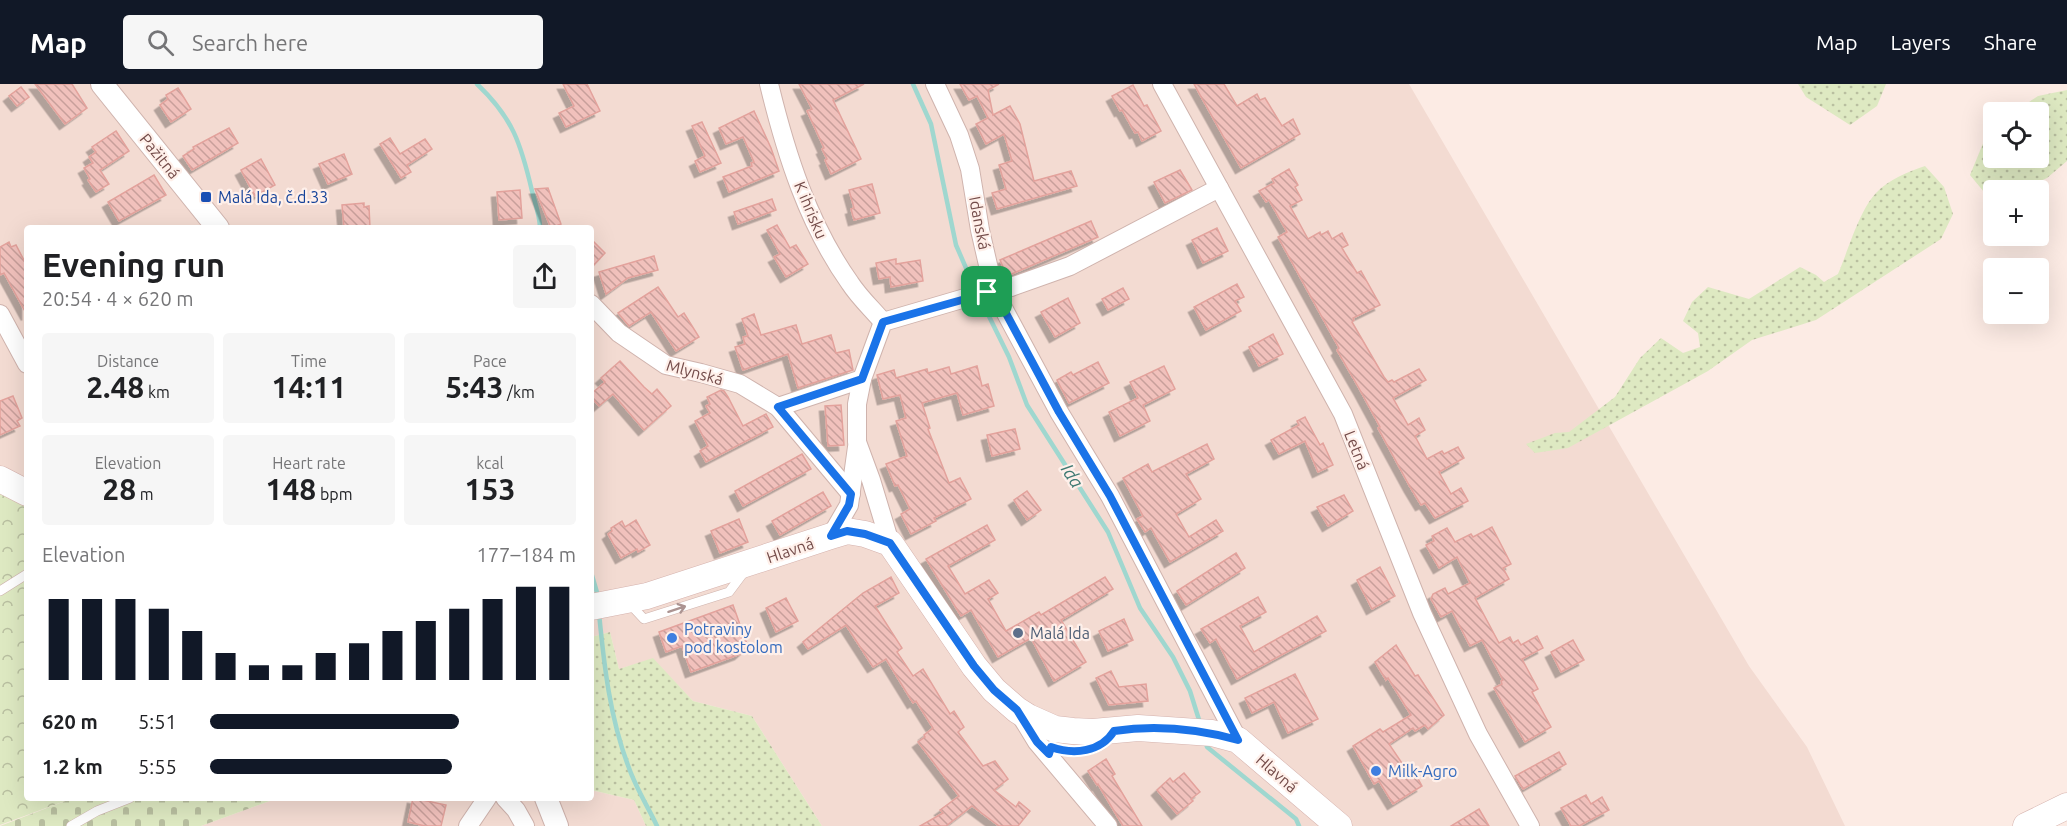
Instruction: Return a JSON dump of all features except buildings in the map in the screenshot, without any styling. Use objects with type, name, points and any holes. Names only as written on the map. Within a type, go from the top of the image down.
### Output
[{"type":"main road","points":[[0,479],[24,491]]},
{"type":"main road","name":"Hlavná","points":[[611,604],[749,564],[847,531],[865,534],[890,543],[974,666],[994,690],[1017,710],[1040,723],[1052,743],[1093,732],[1138,728],[1212,733],[1238,740],[1339,826]]},
{"type":"main road","points":[[2026,826],[2067,806]]},
{"type":"street","name":"Pažitná","points":[[102,84],[216,225]]},
{"type":"street","name":"K ihrisku","points":[[769,84],[789,156],[808,209],[829,251],[851,285],[883,322]]},
{"type":"street","name":"Idanská","points":[[935,84],[959,135],[970,169],[991,291],[1059,412],[1110,496],[1238,740]]},
{"type":"street","name":"Letná","points":[[1162,84],[1343,414],[1422,613],[1478,734],[1530,826]]},
{"type":"street","points":[[831,536],[849,505],[857,442],[856,404],[862,379],[883,322],[1011,287],[1070,266],[1219,188]]},
{"type":"street","name":"Mlynská","points":[[594,307],[619,333],[666,365],[740,384],[778,407],[851,494]]},
{"type":"street","points":[[0,314],[7,343],[24,361]]},
{"type":"street","points":[[778,407],[862,379]]},
{"type":"street","points":[[857,442],[890,543]]},
{"type":"street","points":[[1052,743],[1108,826]]},
{"type":"street","points":[[468,826],[485,801]]},
{"type":"street","points":[[508,801],[525,826]]},
{"type":"street","points":[[547,801],[557,826]]},
{"type":"lane","points":[[0,591],[24,576]]},
{"type":"lane","points":[[71,826],[97,811],[122,801]]},
{"type":"shaded area","points":[[0,84],[1409,84],[1749,666],[1807,747],[1845,826],[822,826],[752,716],[693,701],[653,659],[619,669],[610,632],[594,636],[594,225],[24,225],[24,491],[0,479]]},
{"type":"shaded area","points":[[594,791],[634,800],[646,826],[201,826],[270,801],[594,801]]},
{"type":"green space","points":[[1798,84],[1886,84],[1877,106],[1850,125],[1806,97]]},
{"type":"green space","points":[[2067,90],[2067,161],[2042,180],[1983,180],[1983,191],[1970,175],[1983,144],[1983,168],[2049,168],[2049,102],[2029,102],[2038,96]]},
{"type":"green space","points":[[1925,166],[1944,187],[1953,214],[1941,239],[1816,320],[1752,340],[1708,371],[1568,448],[1535,453],[1526,444],[1555,433],[1569,432],[1615,397],[1640,358],[1661,338],[1683,353],[1700,347],[1698,333],[1683,321],[1692,302],[1708,287],[1749,299],[1800,267],[1824,282],[1838,274],[1859,220],[1876,193],[1905,173]]},
{"type":"green space","points":[[0,479],[24,491],[24,801],[65,801],[0,825]]},
{"type":"green space","points":[[610,632],[619,669],[653,658],[693,701],[752,716],[822,826],[646,826],[634,800],[594,791],[594,636]]},
{"type":"green space","points":[[65,801],[270,801],[201,826],[0,826]]},
{"type":"waterway","points":[[477,84],[499,108],[514,133],[524,159],[540,225]]},
{"type":"waterway","name":"Ida","points":[[913,84],[931,124],[956,245],[976,291]]},
{"type":"waterway","name":"Ida","points":[[980,298],[1009,357],[1027,405],[1108,532],[1140,608],[1173,657],[1190,691],[1200,723]]},
{"type":"waterway","points":[[594,582],[598,596]]},
{"type":"waterway","points":[[599,613],[612,711],[622,749],[657,826]]},
{"type":"waterway","name":"Ida","points":[[1205,740],[1207,747],[1296,819],[1299,826]]},
{"type":"place","name":"Malá Ida, č.d.33","points":[[206,197]]},
{"type":"place","name":"Malá Ida","points":[[1018,633]]},
{"type":"place","name":"Potraviny pod kostolom","points":[[672,638]]},
{"type":"place","name":"Milk-Agro","points":[[1376,771]]},
{"type":"route","points":[[994,291],[1059,412],[1110,496],[1238,740],[1212,733],[1138,728],[1114,731],[1108,741],[1090,750],[1076,751],[1051,747],[1049,754],[1037,742],[1017,710],[994,690],[974,666],[890,543],[865,534],[847,531],[831,536],[849,505],[851,494],[778,407],[862,379],[883,322],[987,292],[994,291]]}]
